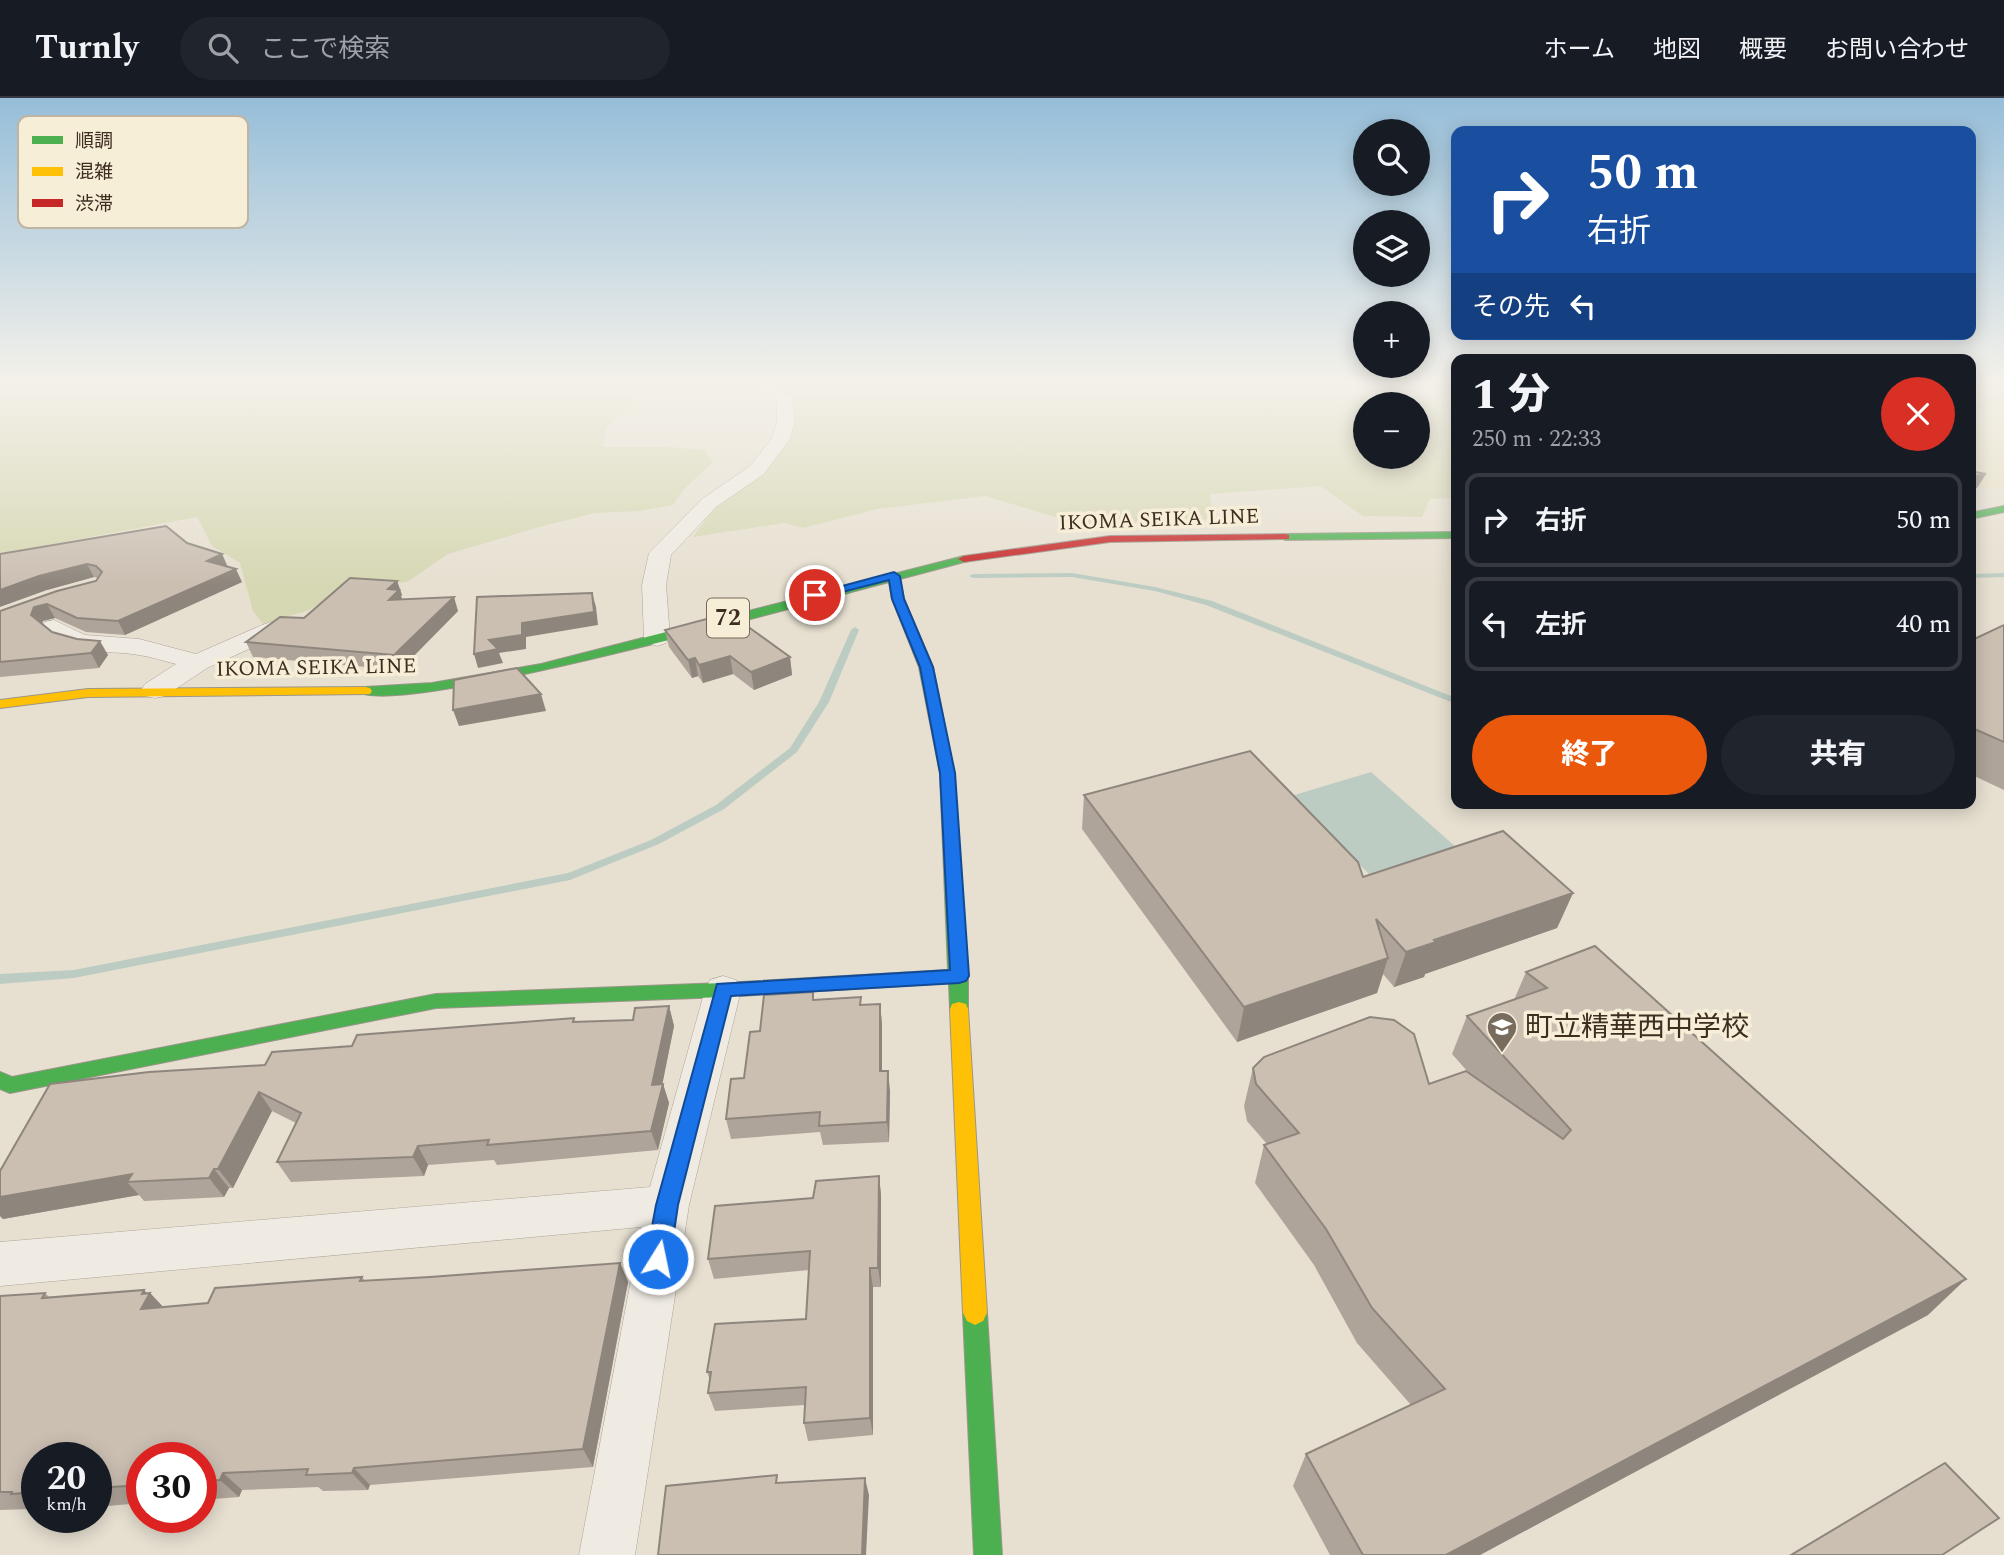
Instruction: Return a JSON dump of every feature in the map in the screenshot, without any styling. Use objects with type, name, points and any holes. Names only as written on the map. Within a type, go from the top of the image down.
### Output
[{"type":"main road","points":[[1976,515],[2004,509]]},
{"type":"main road","name":"IKOMA SEIKA LINE","points":[[0,704],[88,693],[155,690],[392,691],[476,681],[542,668],[970,558],[1110,539],[1451,535]]},
{"type":"main road","points":[[894,576],[898,599],[926,667],[947,773],[988,1555]]},
{"type":"main road","points":[[3,1089],[436,1001],[959,976]]},
{"type":"street","points":[[657,638],[654,585],[660,553],[709,503],[757,470],[772,450]]},
{"type":"street","points":[[54,627],[79,642],[139,647],[198,662]]},
{"type":"street","points":[[155,690],[198,662],[271,630]]},
{"type":"street","points":[[607,1555],[667,1205],[723,989]]},
{"type":"street","points":[[0,1265],[667,1205]]},
{"type":"shaded area","points":[[1976,450],[2004,450],[2004,486],[1996,489],[1976,487]]},
{"type":"shaded area","points":[[1371,772],[1457,848],[1371,876],[1291,796]]},
{"type":"green space","points":[[0,450],[705,450],[713,462],[685,488],[673,505],[639,511],[595,513],[536,528],[448,554],[407,582],[348,587],[309,610],[263,624],[253,611],[240,563],[212,546],[197,517],[0,554]]},
{"type":"green space","points":[[767,450],[1353,450],[1353,469],[1430,469],[1430,450],[1451,450],[1451,498],[1430,499],[1422,517],[1363,516],[1320,486],[1210,494],[1213,519],[1082,525],[985,496],[878,509],[803,528],[784,523],[693,537],[717,504]]},
{"type":"building","points":[[166,526],[187,543],[222,554],[207,561],[236,569],[118,621],[77,618],[47,604],[34,607],[31,615],[52,632],[77,639],[100,641],[91,653],[0,662],[0,611],[96,581],[102,572],[96,566],[87,564],[39,576],[0,590],[0,554]]},
{"type":"building","points":[[350,578],[397,581],[388,589],[399,590],[389,600],[454,597],[394,655],[246,642],[280,617],[304,618]]},
{"type":"building","points":[[592,593],[594,612],[522,623],[522,635],[489,640],[498,649],[474,654],[477,597]]},
{"type":"building","points":[[729,613],[790,657],[751,672],[730,656],[699,665],[695,658],[688,660],[665,630]]},
{"type":"building","points":[[2004,625],[2004,742],[1976,730],[1976,638]]},
{"type":"building","points":[[517,668],[541,694],[453,710],[454,680]]},
{"type":"building","points":[[1250,751],[1358,862],[1363,877],[1503,831],[1573,893],[1406,952],[1376,919],[1388,958],[1244,1007],[1084,795]]},
{"type":"building","points":[[1595,946],[1966,1279],[1446,1555],[1363,1555],[1306,1454],[1445,1389],[1372,1308],[1326,1229],[1264,1145],[1299,1133],[1256,1084],[1253,1068],[1264,1057],[1370,1017],[1394,1020],[1414,1034],[1429,1084],[1466,1071],[1563,1139],[1571,1130],[1467,1016],[1547,988],[1526,972]]},
{"type":"building","points":[[813,992],[813,1000],[861,997],[860,1005],[880,1004],[880,1071],[888,1071],[887,1122],[819,1126],[820,1112],[726,1119],[731,1079],[744,1078],[750,1032],[760,1031],[764,995]]},
{"type":"building","points":[[669,1006],[652,1085],[663,1084],[651,1131],[487,1145],[489,1140],[418,1146],[413,1157],[277,1162],[301,1113],[259,1092],[218,1169],[214,1169],[209,1178],[127,1182],[132,1174],[0,1197],[0,1171],[50,1084],[149,1072],[265,1065],[272,1052],[352,1046],[357,1035],[574,1018],[573,1022],[633,1020],[635,1008]]},
{"type":"building","points":[[879,1176],[878,1268],[870,1268],[870,1418],[804,1423],[806,1387],[708,1393],[711,1372],[707,1372],[715,1324],[806,1319],[810,1251],[708,1259],[715,1206],[813,1198],[816,1181]]},
{"type":"building","points":[[620,1263],[583,1449],[354,1468],[352,1473],[306,1475],[308,1469],[223,1473],[220,1480],[217,1480],[217,1442],[126,1442],[126,1486],[112,1487],[112,1442],[21,1442],[21,1493],[0,1492],[0,1296],[45,1293],[42,1298],[144,1290],[142,1294],[150,1293],[141,1309],[208,1303],[215,1288],[362,1277],[360,1281]]},
{"type":"building","points":[[1945,1463],[1999,1518],[1942,1555],[1791,1555]]},
{"type":"building","points":[[777,1475],[776,1483],[865,1478],[862,1555],[658,1555],[666,1486]]},
{"type":"waterway","points":[[973,576],[1072,575],[1155,589],[1209,603],[1451,699]]},
{"type":"waterway","points":[[1976,576],[2004,575]]},
{"type":"waterway","points":[[0,979],[74,974],[570,876],[655,842],[720,807],[794,750],[824,702],[855,630]]},
{"type":"traffic: fast","points":[[1976,515],[2004,509]]},
{"type":"traffic: fast","points":[[1285,537],[1451,535]]},
{"type":"traffic: fast","points":[[365,691],[432,687],[542,668],[964,559]]},
{"type":"traffic: fast","points":[[894,576],[898,599],[926,667],[947,773],[959,1009]]},
{"type":"traffic: fast","points":[[0,1080],[10,1085],[436,1001],[723,990],[959,976]]},
{"type":"traffic: fast","points":[[975,1313],[988,1555]]},
{"type":"traffic: slow","points":[[0,704],[88,693],[365,691]]},
{"type":"traffic: slow","points":[[959,1009],[975,1313]]},
{"type":"traffic: jam","points":[[964,559],[1110,539],[1285,537]]},
{"type":"place","name":"町立精華西中学校","points":[[1502,1054]]},
{"type":"route","points":[[658,1259],[667,1205],[723,989],[959,976],[947,773],[926,667],[898,599],[894,576],[815,595]]}]
